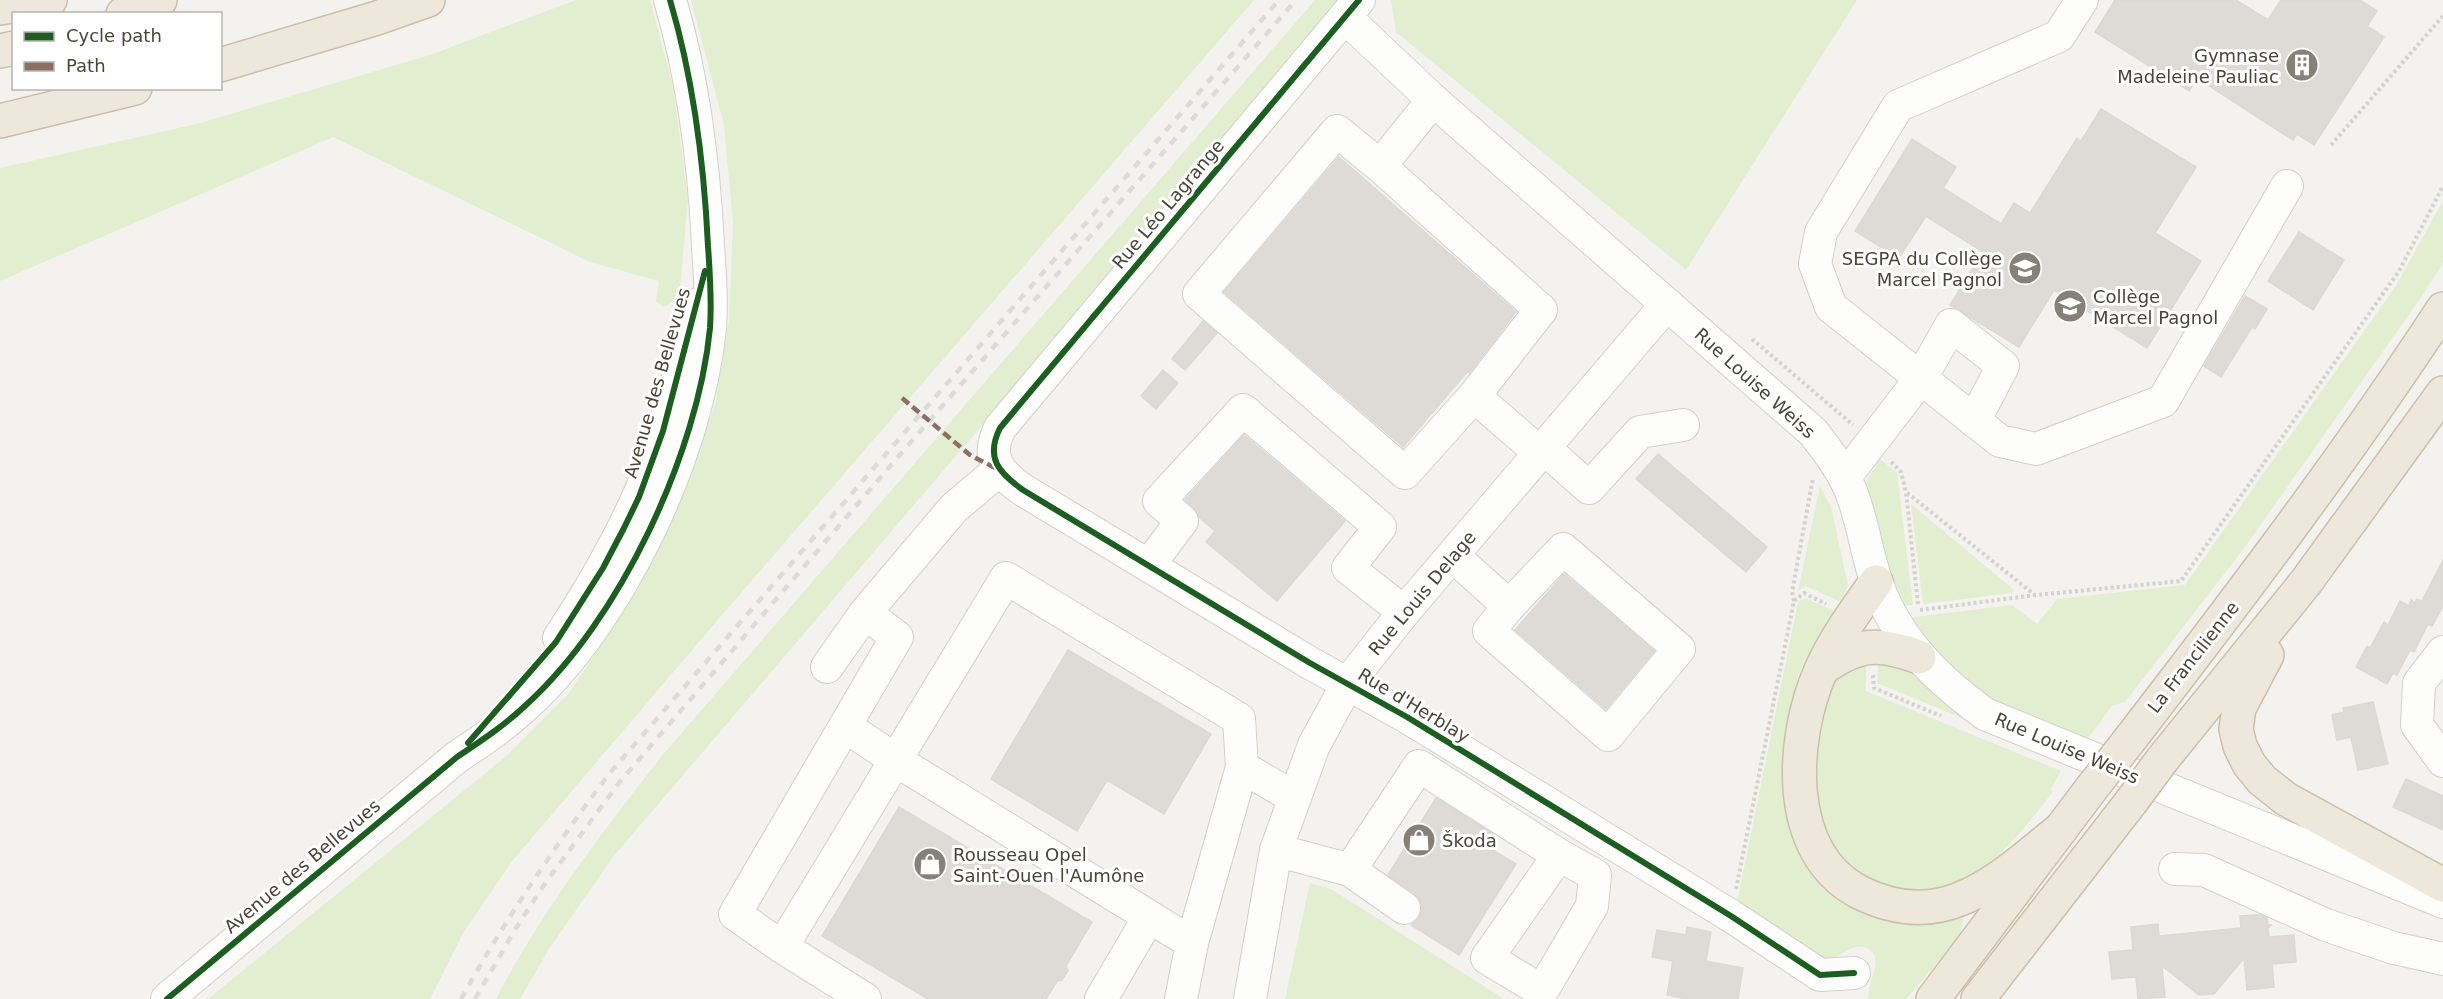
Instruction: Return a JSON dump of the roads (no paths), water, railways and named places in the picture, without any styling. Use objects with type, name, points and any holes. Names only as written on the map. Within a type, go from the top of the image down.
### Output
[{"type":"highway","points":[[0,8],[50,0]]},
{"type":"highway","points":[[128,12],[160,0]]},
{"type":"highway","points":[[222,64],[377,18],[428,0]]},
{"type":"highway","points":[[0,121],[127,90]]},
{"type":"highway","points":[[0,142],[27,136],[40,113]]},
{"type":"highway","name":"La Francilienne","points":[[1933,999],[2091,789],[2275,551],[2443,309]]},
{"type":"highway","points":[[1978,999],[2162,760],[2306,582],[2443,393]]},
{"type":"highway","points":[[1876,582],[1821,669],[1809,706],[1802,743],[1800,801],[1804,821],[1818,852],[1836,875],[1853,888],[1882,902],[1915,908],[1959,900],[1982,888],[2061,829]]},
{"type":"highway","points":[[2306,582],[2239,708],[2236,729],[2240,746],[2249,764],[2262,780],[2286,799],[2443,885]]},
{"type":"highway","points":[[1821,669],[1840,656],[1858,648],[1871,646],[1899,649],[1919,657]]},
{"type":"street","name":"Avenue des Bellevues","points":[[167,999],[457,757],[556,642],[603,568],[624,528],[643,486],[663,431],[700,297],[708,247],[706,195],[695,103],[687,62],[670,0]]},
{"type":"street","points":[[2082,0],[2059,36],[1898,106],[1821,232],[1815,264],[1831,308],[2000,441],[2036,449],[2163,401],[2287,186]]},
{"type":"street","name":"Rue Louise Weiss","points":[[1352,8],[1433,100],[1813,432],[1845,477],[1857,510],[1876,582],[1905,613],[1919,657],[1951,688],[1985,714],[2443,902]]},
{"type":"street","name":"Rue Léo Lagrange","points":[[999,470],[993,454],[994,440],[1000,428],[1352,8]]},
{"type":"street","points":[[1380,166],[1433,100]]},
{"type":"street","points":[[1337,131],[1380,166],[1541,310],[1474,396],[1405,473],[1199,294],[1337,131]]},
{"type":"street","name":"Rue Louis Delage","points":[[1250,999],[1276,850],[1314,745],[1348,683],[1404,612],[1667,304]]},
{"type":"street","points":[[1845,477],[1921,378],[1951,325],[2003,366],[1974,421]]},
{"type":"street","points":[[1474,396],[1589,488],[1640,432],[1683,425]]},
{"type":"street","points":[[1149,565],[1182,521],[1159,501],[1243,411],[1380,527],[1348,568],[1404,612]]},
{"type":"street","points":[[826,667],[865,613],[954,508],[999,470]]},
{"type":"street","name":"Rue d'Herblay","points":[[999,470],[1023,490],[1310,663],[1348,683],[1731,916],[1820,975],[1854,973]]},
{"type":"street","points":[[1563,549],[1679,649],[1608,735],[1489,631],[1509,606],[1563,549]]},
{"type":"street","points":[[1453,556],[1509,606]]},
{"type":"street","points":[[782,947],[1006,578],[1239,719],[1242,767],[1192,942],[1181,999]]},
{"type":"street","points":[[865,613],[897,637],[735,914],[782,947],[865,999]]},
{"type":"street","points":[[2443,652],[2419,683],[2418,725],[2443,761]]},
{"type":"street","points":[[845,726],[897,761],[1192,942]]},
{"type":"street","points":[[1350,870],[1419,766],[1559,855]]},
{"type":"street","points":[[1242,767],[1295,798]]},
{"type":"street","points":[[1276,850],[1350,870],[1404,908]]},
{"type":"street","points":[[2175,869],[2205,870],[2326,925],[2394,948],[2443,959]]},
{"type":"street","points":[[1101,999],[1149,917]]},
{"type":"railway","points":[[461,999],[531,884],[609,774],[1279,0]]},
{"type":"railway","points":[[475,999],[544,885],[618,784],[897,458],[1296,0]]},
{"type":"place","name":"Gymnase Madeleine Pauliac","points":[[2302,65]]},
{"type":"place","name":"SEGPA du Collège Marcel Pagnol","points":[[2025,268]]},
{"type":"place","name":"Collège Marcel Pagnol","points":[[2070,306]]},
{"type":"place","name":"Škoda","points":[[1419,840]]},
{"type":"place","name":"Rousseau Opel Saint-Ouen l'Aumône","points":[[930,864]]}]
